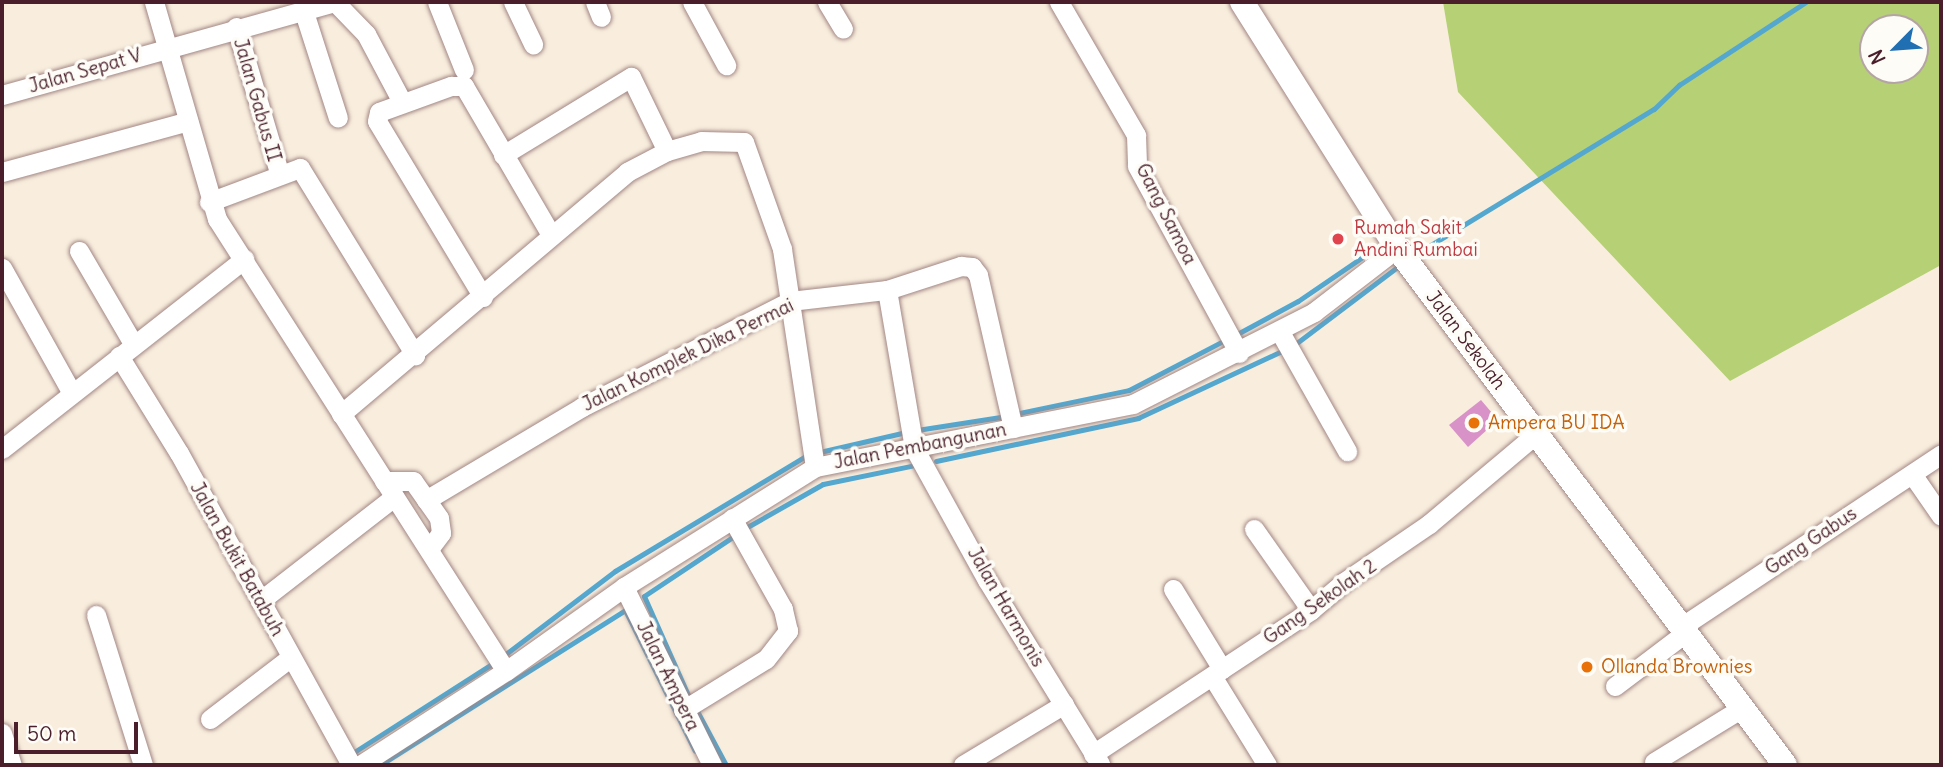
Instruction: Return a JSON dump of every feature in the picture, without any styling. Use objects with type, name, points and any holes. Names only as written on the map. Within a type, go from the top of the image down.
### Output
[{"type":"street","points":[[154,2],[209,202],[506,671]]},
{"type":"street","points":[[335,2],[366,34],[402,102]]},
{"type":"street","name":"Jalan Sepat V","points":[[2,95],[236,27],[335,2]]},
{"type":"street","points":[[437,2],[464,70]]},
{"type":"street","points":[[513,2],[533,44]]},
{"type":"street","points":[[692,2],[726,65]]},
{"type":"street","points":[[827,2],[843,29]]},
{"type":"street","name":"Gang Samoa","points":[[1059,2],[1136,135],[1137,166],[1239,353]]},
{"type":"street","name":"Jalan Sekolah","points":[[1242,2],[1398,248],[1785,765]]},
{"type":"street","points":[[303,9],[338,118]]},
{"type":"street","name":"Jalan Gabus II","points":[[236,27],[279,172]]},
{"type":"street","points":[[503,155],[631,77],[667,151]]},
{"type":"street","points":[[483,298],[377,121],[379,112],[452,86],[464,86],[551,235]]},
{"type":"street","points":[[2,172],[188,121]]},
{"type":"street","points":[[341,414],[483,298],[551,235],[627,172],[667,151],[701,141],[744,142],[782,249],[815,467]]},
{"type":"street","points":[[209,202],[295,166],[305,172],[415,355]]},
{"type":"street","name":"Jalan Pembangunan","points":[[360,765],[506,671],[624,587],[815,467],[859,455],[914,448],[1133,404],[1314,313],[1398,248]]},
{"type":"street","name":"Jalan Bukit Batabuh","points":[[79,251],[127,350],[260,601],[351,765]]},
{"type":"street","points":[[2,449],[244,259]]},
{"type":"street","name":"Jalan Komplek Dika Permai","points":[[426,500],[582,407],[790,301],[887,290],[961,266],[972,267],[978,275],[1013,428]]},
{"type":"street","points":[[2,268],[72,393]]},
{"type":"street","name":"Jalan Harmonis","points":[[887,290],[914,448],[986,580],[1097,760]]},
{"type":"street","points":[[1280,332],[1347,451]]},
{"type":"street","name":"Gang Sekolah 2","points":[[1097,760],[1429,524],[1536,434]]},
{"type":"street","name":"Gang Gabus","points":[[1615,686],[1683,630],[1941,454]]},
{"type":"street","points":[[1912,474],[1941,516]]},
{"type":"street","points":[[260,601],[389,489],[413,481],[439,518],[441,533],[429,549]]},
{"type":"street","points":[[682,710],[766,659],[789,631],[783,609],[732,518]]},
{"type":"street","points":[[1254,529],[1311,610]]},
{"type":"street","name":"Jalan Ampera","points":[[624,587],[682,710],[712,765]]},
{"type":"street","points":[[1173,589],[1267,765]]},
{"type":"street","points":[[96,615],[143,765]]},
{"type":"street","points":[[211,719],[291,657]]},
{"type":"street","points":[[963,765],[1064,704]]},
{"type":"street","points":[[1654,762],[1742,708]]},
{"type":"street","points":[[2,733],[12,765]]},
{"type":"green space","points":[[1443,2],[1941,2],[1941,265],[1730,381],[1458,92]]},
{"type":"building","name":"Ampera BU IDA","points":[[1481,400],[1498,420],[1468,447],[1449,425]]},
{"type":"waterway","points":[[1412,249],[1416,254],[1654,109],[1679,85],[1806,2]]},
{"type":"waterway","points":[[1239,333],[1298,301],[1380,245]]},
{"type":"waterway","points":[[1294,345],[1397,267]]},
{"type":"waterway","points":[[1014,414],[1129,390],[1225,340]]},
{"type":"waterway","points":[[936,461],[1138,418],[1284,350]]},
{"type":"waterway","points":[[917,430],[1007,416]]},
{"type":"waterway","points":[[824,451],[902,433]]},
{"type":"waterway","points":[[507,653],[615,571],[804,457]]},
{"type":"waterway","points":[[749,526],[823,484],[911,466]]},
{"type":"waterway","points":[[688,695],[644,596],[734,536]]},
{"type":"waterway","points":[[380,765],[625,610],[695,751]]},
{"type":"waterway","points":[[351,754],[495,662]]},
{"type":"waterway","points":[[697,711],[726,765]]},
{"type":"place","name":"Rumah Sakit Andini Rumbai","points":[[1338,239]]},
{"type":"place","name":"Ampera BU IDA","points":[[1474,423]]},
{"type":"place","name":"Ollanda Brownies","points":[[1587,667]]}]
